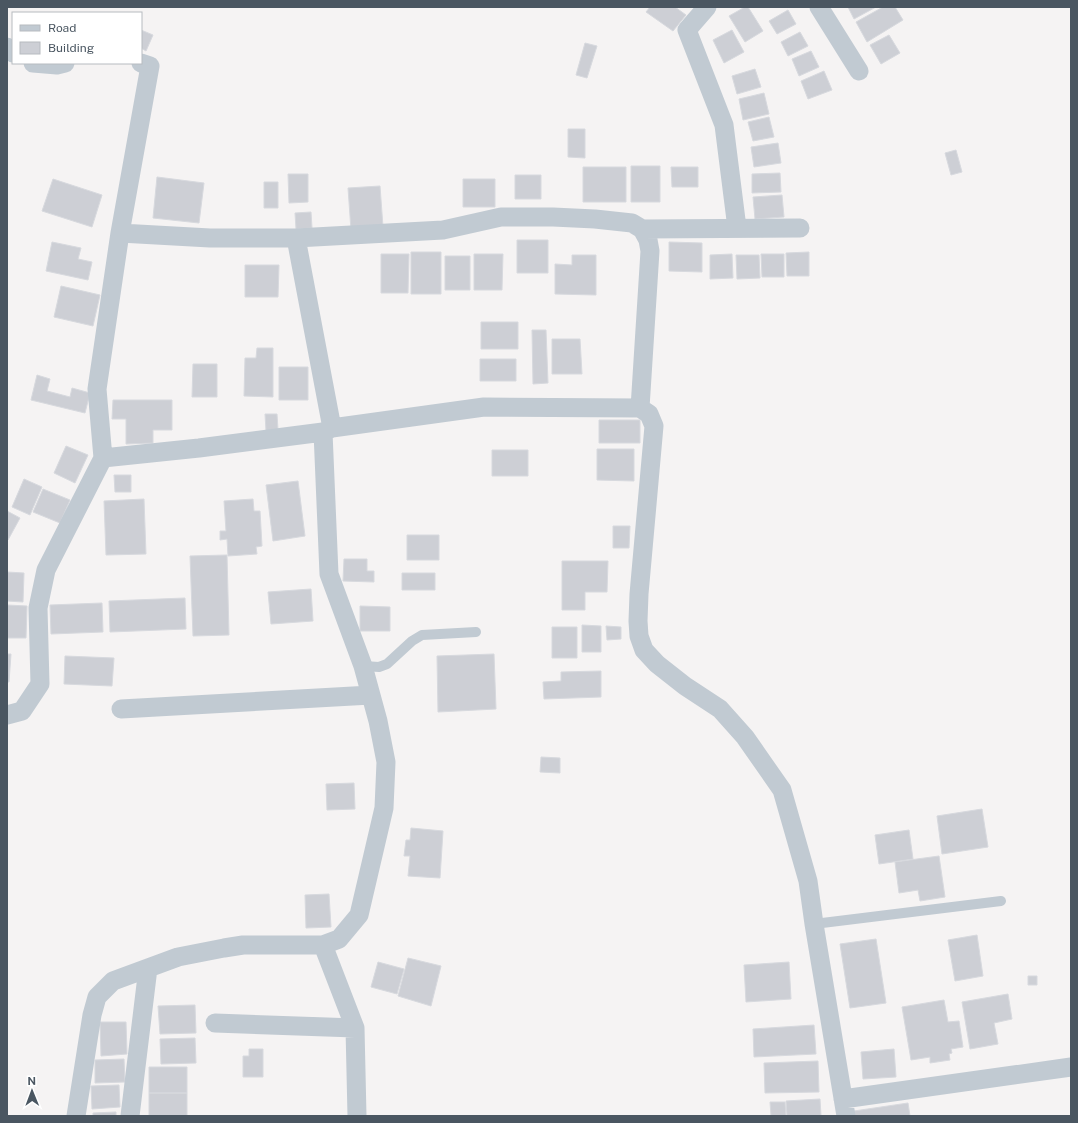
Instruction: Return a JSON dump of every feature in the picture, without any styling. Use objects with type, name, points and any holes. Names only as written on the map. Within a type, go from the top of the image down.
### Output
[{"type":"street","points":[[707,7],[687,30],[724,125],[737,228]]},
{"type":"street","points":[[819,7],[860,71]]},
{"type":"street","points":[[45,64],[61,64]]},
{"type":"street","points":[[7,715],[22,711],[40,684],[38,608],[46,570],[103,458],[97,389],[146,64]]},
{"type":"street","points":[[120,233],[210,238],[296,238],[443,230],[501,217],[553,217],[632,223],[642,229],[648,240],[650,251],[640,408]]},
{"type":"street","points":[[642,229],[800,228]]},
{"type":"street","points":[[76,1116],[92,1015],[97,997],[113,981],[178,958],[237,946],[323,945],[340,939],[359,915],[384,808],[386,762],[378,721],[363,666],[329,574],[328,430],[296,238]]},
{"type":"street","points":[[103,458],[199,448],[484,407],[640,408],[650,414],[654,426],[639,594],[639,636],[644,650],[657,664],[685,686],[720,709],[745,737],[782,790],[808,881],[845,1108],[1071,1067]]},
{"type":"street","points":[[121,709],[371,695]]},
{"type":"street","points":[[323,945],[354,1028],[357,1116]]},
{"type":"street","points":[[130,1116],[148,968]]},
{"type":"street","points":[[215,1023],[354,1028]]},
{"type":"lane","points":[[363,666],[379,668],[387,664],[412,641],[422,635],[476,632]]},
{"type":"lane","points":[[814,924],[1002,902]]},
{"type":"building","points":[[650,7],[675,7],[686,15],[673,31],[646,12]]},
{"type":"building","points":[[745,7],[748,7],[763,31],[745,42],[729,16]]},
{"type":"building","points":[[848,7],[876,7],[854,19]]},
{"type":"building","points":[[883,7],[895,7],[903,20],[867,42],[856,22]]},
{"type":"building","points":[[788,10],[796,24],[777,34],[769,21]]},
{"type":"building","points":[[142,30],[153,35],[146,51],[142,49]]},
{"type":"building","points":[[732,30],[744,52],[724,63],[713,40]]},
{"type":"building","points":[[800,32],[808,46],[788,56],[781,42]]},
{"type":"building","points":[[889,35],[900,53],[881,64],[870,45]]},
{"type":"building","points":[[585,43],[597,46],[587,78],[576,75]]},
{"type":"building","points":[[811,51],[819,67],[799,76],[792,59]]},
{"type":"building","points":[[755,69],[761,87],[737,94],[732,76]]},
{"type":"building","points":[[824,71],[832,90],[808,99],[801,81]]},
{"type":"building","points":[[764,93],[769,114],[743,120],[739,99]]},
{"type":"building","points":[[769,117],[774,137],[753,141],[748,122]]},
{"type":"building","points":[[568,129],[585,129],[585,158],[568,157]]},
{"type":"building","points":[[778,143],[781,163],[754,167],[751,147]]},
{"type":"building","points":[[956,150],[962,172],[951,175],[945,153]]},
{"type":"building","points":[[631,166],[660,166],[660,202],[631,202]]},
{"type":"building","points":[[583,167],[626,167],[626,202],[583,202]]},
{"type":"building","points":[[671,167],[698,167],[698,187],[672,187]]},
{"type":"building","points":[[780,173],[781,192],[752,193],[752,174]]},
{"type":"building","points":[[288,174],[308,174],[308,202],[289,203]]},
{"type":"building","points":[[515,175],[541,175],[541,199],[515,199]]},
{"type":"building","points":[[157,177],[204,183],[199,223],[153,218]]},
{"type":"building","points":[[53,179],[102,195],[92,227],[42,211]]},
{"type":"building","points":[[463,179],[495,179],[495,207],[463,207]]},
{"type":"building","points":[[264,182],[278,182],[278,208],[264,208]]},
{"type":"building","points":[[380,186],[383,227],[351,230],[348,188]]},
{"type":"building","points":[[782,195],[784,217],[755,219],[753,197]]},
{"type":"building","points":[[311,212],[312,228],[296,229],[295,213]]},
{"type":"building","points":[[517,240],[548,240],[548,273],[517,273]]},
{"type":"building","points":[[52,242],[81,248],[78,259],[92,262],[88,280],[46,271]]},
{"type":"building","points":[[669,242],[702,243],[702,272],[669,271]]},
{"type":"building","points":[[411,252],[441,252],[441,294],[411,294]]},
{"type":"building","points":[[809,252],[809,276],[787,276],[786,253]]},
{"type":"building","points":[[381,254],[409,254],[408,293],[381,293]]},
{"type":"building","points":[[474,254],[503,254],[502,290],[474,290]]},
{"type":"building","points":[[732,254],[733,278],[710,279],[710,255]]},
{"type":"building","points":[[761,254],[784,254],[784,277],[762,277]]},
{"type":"building","points":[[572,255],[596,255],[596,295],[555,294],[555,264],[572,265]]},
{"type":"building","points":[[736,255],[759,255],[760,278],[737,279]]},
{"type":"building","points":[[445,256],[470,256],[470,290],[445,290]]},
{"type":"building","points":[[245,265],[279,265],[278,297],[245,297]]},
{"type":"building","points":[[61,286],[100,295],[93,326],[54,317]]},
{"type":"building","points":[[481,322],[518,322],[518,349],[481,349]]},
{"type":"building","points":[[532,330],[546,330],[548,383],[533,384]]},
{"type":"building","points":[[552,339],[580,339],[582,374],[552,374]]},
{"type":"building","points":[[257,348],[273,348],[273,397],[244,396],[245,358],[256,358]]},
{"type":"building","points":[[480,359],[516,359],[516,381],[480,381]]},
{"type":"building","points":[[193,364],[217,364],[217,397],[192,397]]},
{"type":"building","points":[[279,367],[308,367],[308,400],[279,400]]},
{"type":"building","points":[[37,375],[50,379],[47,391],[70,397],[72,388],[90,393],[85,413],[31,400]]},
{"type":"building","points":[[113,400],[172,400],[172,430],[153,430],[153,443],[126,444],[126,419],[112,419]]},
{"type":"building","points":[[265,414],[277,414],[278,430],[266,431]]},
{"type":"building","points":[[599,420],[640,420],[640,443],[599,443]]},
{"type":"building","points":[[66,446],[88,455],[75,483],[54,473]]},
{"type":"building","points":[[597,449],[634,449],[634,481],[597,480]]},
{"type":"building","points":[[492,450],[528,450],[528,476],[492,476]]},
{"type":"building","points":[[114,475],[131,475],[131,492],[115,492]]},
{"type":"building","points":[[24,479],[42,487],[30,515],[12,507]]},
{"type":"building","points":[[298,481],[305,536],[273,541],[266,485]]},
{"type":"building","points":[[43,489],[70,500],[60,523],[33,512]]},
{"type":"building","points":[[144,499],[146,554],[106,555],[104,501]]},
{"type":"building","points":[[253,499],[254,511],[260,511],[262,546],[256,547],[257,554],[228,556],[227,539],[220,540],[220,531],[226,531],[224,501]]},
{"type":"building","points":[[7,511],[20,518],[8,540],[7,539]]},
{"type":"building","points":[[613,526],[630,526],[629,548],[613,548]]},
{"type":"building","points":[[407,535],[439,535],[439,560],[407,560]]},
{"type":"building","points":[[227,555],[229,635],[193,636],[190,556]]},
{"type":"building","points":[[344,559],[367,559],[367,571],[374,571],[374,582],[343,581]]},
{"type":"building","points":[[562,561],[608,561],[607,592],[585,592],[585,610],[562,610]]},
{"type":"building","points":[[7,572],[24,573],[23,602],[7,601]]},
{"type":"building","points":[[402,573],[435,573],[435,590],[402,590]]},
{"type":"building","points":[[311,589],[313,621],[271,624],[268,592]]},
{"type":"building","points":[[185,598],[186,629],[110,632],[109,601]]},
{"type":"building","points":[[102,603],[103,632],[51,634],[50,605]]},
{"type":"building","points":[[7,605],[27,606],[26,638],[7,638]]},
{"type":"building","points":[[360,606],[390,607],[390,631],[360,631]]},
{"type":"building","points":[[582,625],[601,626],[601,652],[582,652]]},
{"type":"building","points":[[606,626],[621,627],[621,639],[607,640]]},
{"type":"building","points":[[552,627],[577,627],[577,658],[552,658]]},
{"type":"building","points":[[7,654],[11,654],[9,682],[7,682]]},
{"type":"building","points":[[494,654],[496,709],[438,712],[437,656]]},
{"type":"building","points":[[65,656],[114,658],[112,686],[64,684]]},
{"type":"building","points":[[601,671],[601,697],[544,699],[543,682],[561,681],[561,672]]},
{"type":"building","points":[[541,757],[560,758],[560,773],[540,772]]},
{"type":"building","points":[[354,783],[355,809],[327,810],[326,784]]},
{"type":"building","points":[[982,809],[988,847],[942,854],[937,816]]},
{"type":"building","points":[[411,828],[443,831],[440,878],[408,876],[410,856],[404,856],[406,840],[410,840]]},
{"type":"building","points":[[909,830],[913,859],[879,864],[875,835]]},
{"type":"building","points":[[939,856],[945,897],[920,901],[918,890],[899,893],[895,862]]},
{"type":"building","points":[[329,894],[331,927],[306,928],[305,895]]},
{"type":"building","points":[[977,935],[983,976],[955,981],[948,940]]},
{"type":"building","points":[[876,939],[886,1003],[850,1008],[840,944]]},
{"type":"building","points":[[408,958],[441,966],[431,1006],[398,996]]},
{"type":"building","points":[[378,962],[404,969],[397,994],[371,987]]},
{"type":"building","points":[[789,962],[791,999],[746,1002],[744,965]]},
{"type":"building","points":[[1028,976],[1037,976],[1037,985],[1028,985]]},
{"type":"building","points":[[1008,994],[1012,1019],[994,1023],[998,1044],[970,1049],[962,1002]]},
{"type":"building","points":[[944,1000],[948,1022],[959,1021],[963,1047],[951,1049],[952,1053],[949,1054],[950,1060],[930,1063],[930,1057],[911,1060],[902,1007]]},
{"type":"building","points":[[195,1005],[196,1033],[160,1034],[158,1006]]},
{"type":"building","points":[[100,1022],[126,1022],[127,1054],[101,1056]]},
{"type":"building","points":[[814,1025],[816,1054],[754,1057],[753,1029]]},
{"type":"building","points":[[195,1038],[196,1063],[161,1064],[160,1039]]},
{"type":"building","points":[[249,1049],[263,1049],[263,1077],[243,1077],[243,1056],[249,1056]]},
{"type":"building","points":[[894,1049],[896,1077],[863,1079],[861,1052]]},
{"type":"building","points":[[124,1059],[125,1082],[95,1083],[95,1060]]},
{"type":"building","points":[[818,1061],[819,1092],[765,1093],[764,1063]]},
{"type":"building","points":[[149,1067],[187,1067],[187,1093],[149,1093]]},
{"type":"building","points":[[119,1085],[120,1107],[92,1109],[91,1086]]},
{"type":"building","points":[[149,1093],[187,1093],[187,1116],[149,1116]]},
{"type":"building","points":[[820,1099],[821,1116],[787,1116],[786,1101]]},
{"type":"building","points":[[770,1102],[785,1102],[786,1116],[771,1116]]},
{"type":"building","points":[[908,1103],[910,1116],[855,1116],[854,1111]]},
{"type":"building","points":[[116,1112],[116,1116],[93,1116],[93,1113]]}]
